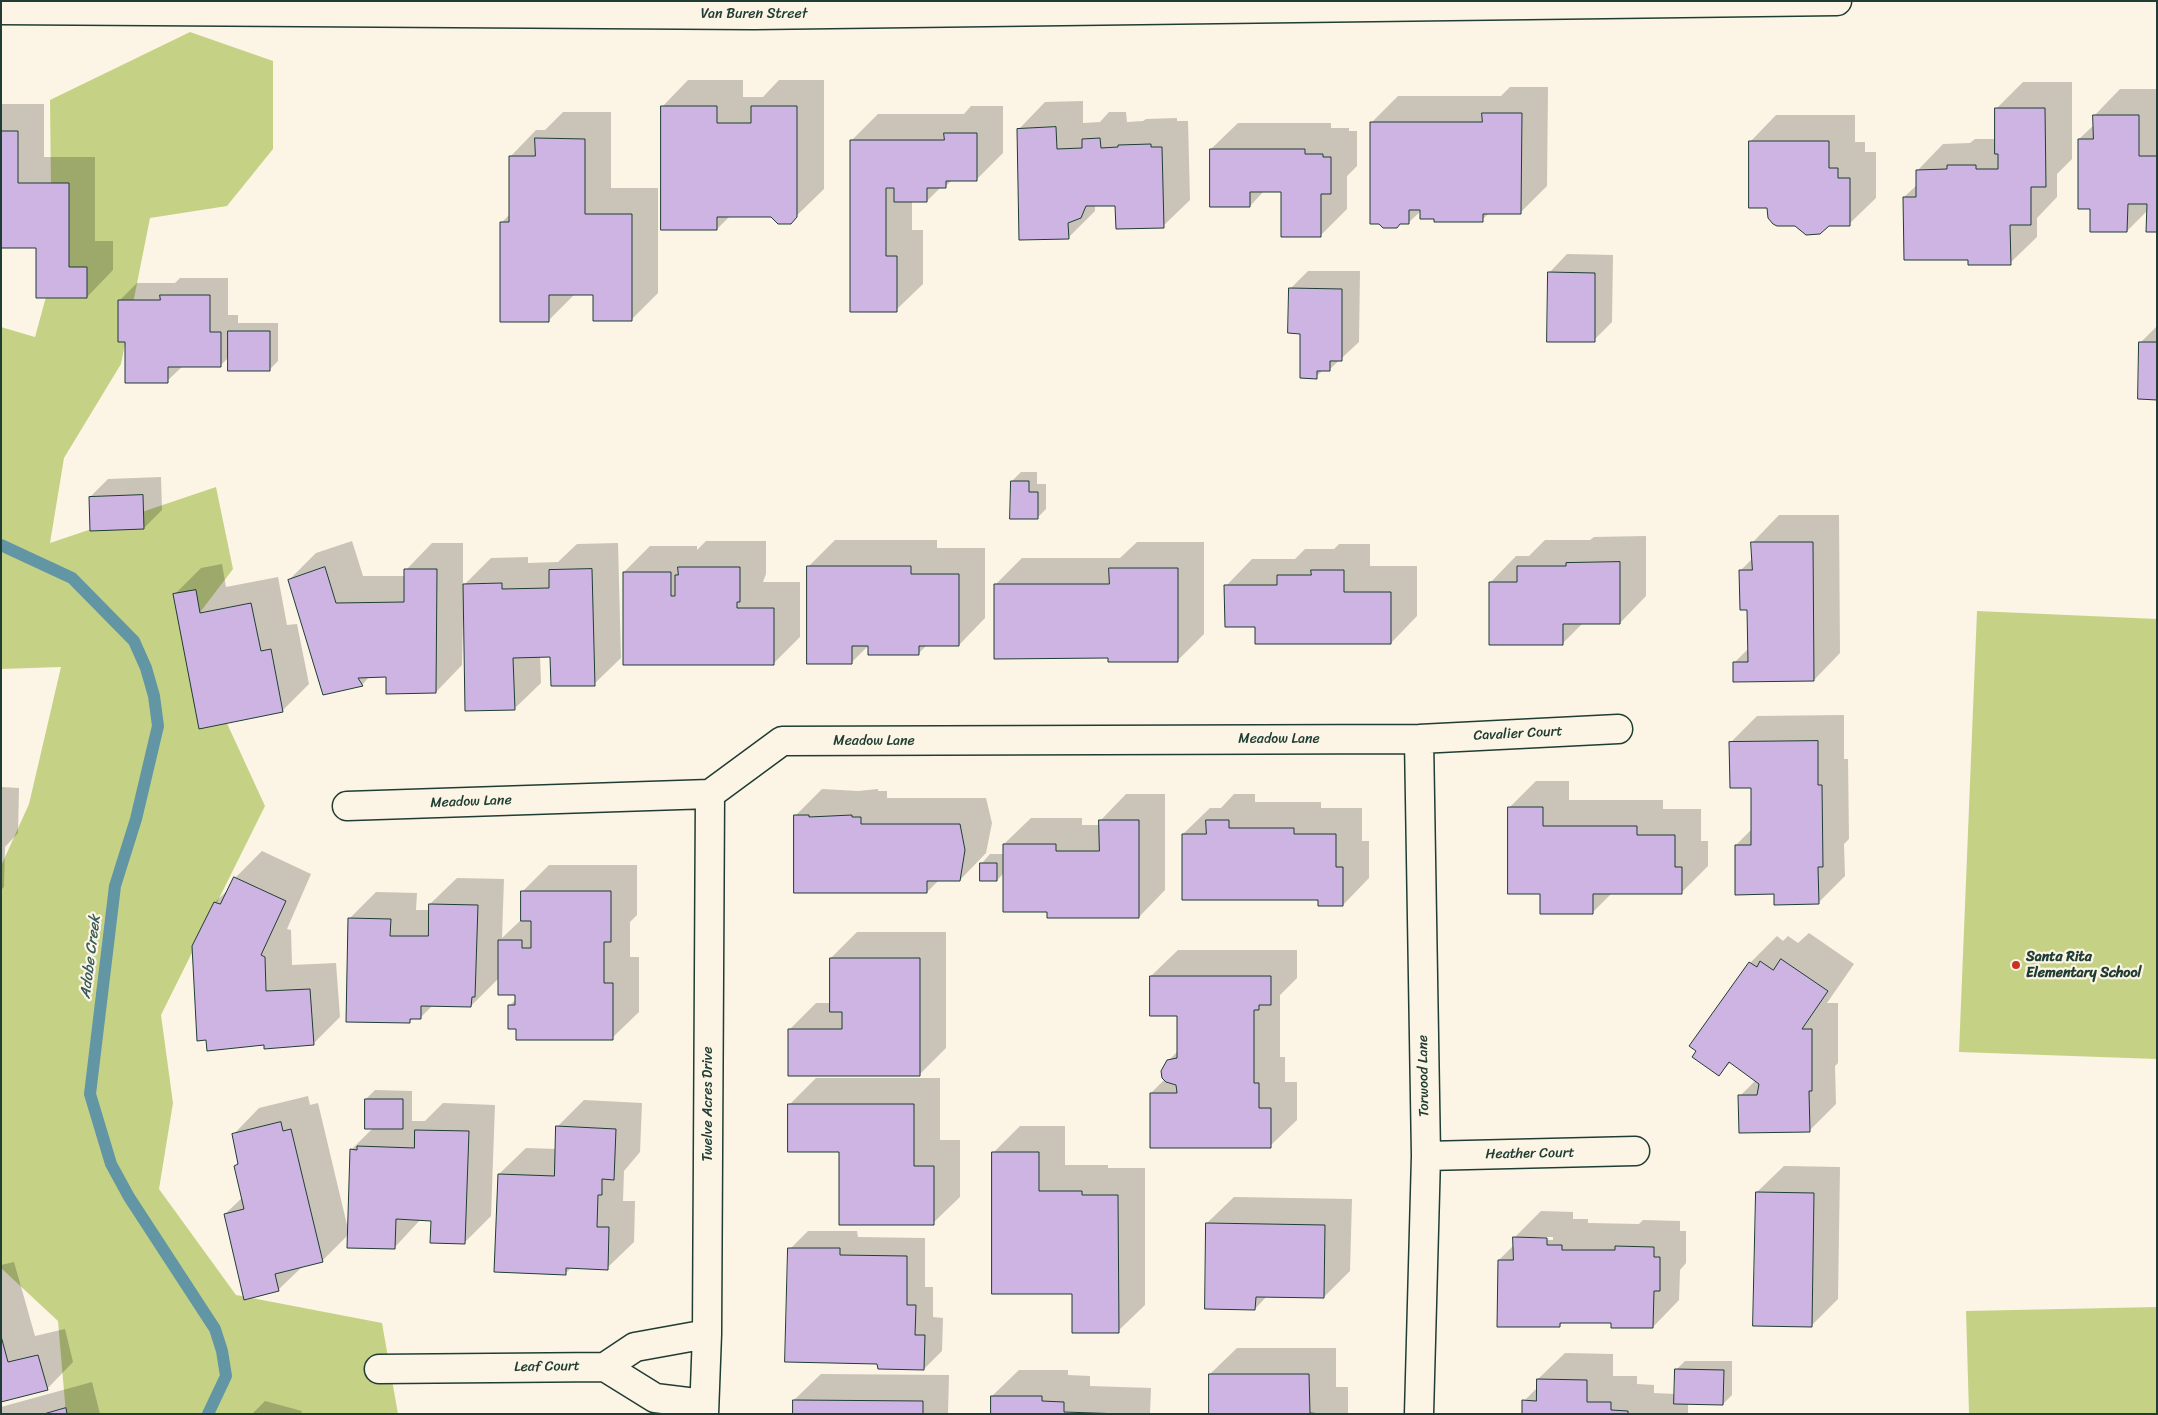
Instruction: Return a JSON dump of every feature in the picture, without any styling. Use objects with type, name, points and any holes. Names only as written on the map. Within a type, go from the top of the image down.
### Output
[{"type":"street","name":"Van Buren Street","points":[[1,10],[754,8],[1837,1]]},
{"type":"street","name":"Cavalier Court","points":[[1418,739],[1618,729]]},
{"type":"street","name":"Meadow Lane","points":[[347,806],[710,794],[782,741],[1418,739]]},
{"type":"street","name":"Torwood Lane","points":[[1418,739],[1426,1156],[1419,1414]]},
{"type":"street","name":"Twelve Acres Drive","points":[[704,1409],[707,1334],[710,794]]},
{"type":"street","name":"Heather Court","points":[[1426,1156],[1635,1151]]},
{"type":"street","points":[[704,1409],[655,1398],[605,1367],[635,1347],[707,1334]]},
{"type":"street","name":"Leaf Court","points":[[379,1369],[605,1367]]},
{"type":"green space","points":[[190,32],[273,61],[273,149],[227,206],[150,218],[121,364],[64,458],[50,543],[216,487],[233,569],[185,632],[265,806],[161,1015],[173,1103],[159,1189],[236,1295],[382,1323],[398,1414],[66,1414],[58,1321],[1,1268],[1,866],[29,804],[61,667],[1,669],[1,327],[35,337],[52,275],[50,100]]},
{"type":"green space","points":[[1977,611],[2157,619],[2157,1059],[1959,1052]]},
{"type":"green space","points":[[2157,1307],[2157,1414],[1969,1414],[1966,1311]]},
{"type":"building","points":[[661,106],[717,106],[717,123],[751,123],[751,106],[797,106],[797,217],[791,224],[778,224],[771,217],[717,217],[717,230],[661,230]]},
{"type":"building","points":[[1995,108],[2045,108],[2046,187],[2031,187],[2031,225],[2010,225],[2011,265],[1968,265],[1968,260],[1904,260],[1903,197],[1916,197],[1916,170],[1947,169],[1947,165],[1976,165],[1976,169],[1998,169],[1998,154],[1995,154]]},
{"type":"building","points":[[1482,113],[1522,113],[1521,214],[1483,214],[1483,222],[1434,222],[1434,219],[1420,219],[1420,210],[1409,210],[1409,224],[1400,224],[1397,228],[1383,228],[1379,224],[1370,224],[1370,122],[1482,122]]},
{"type":"building","points":[[2093,115],[2139,115],[2139,156],[2157,156],[2157,232],[2146,232],[2147,204],[2128,204],[2127,232],[2090,232],[2090,209],[2078,209],[2078,139],[2093,139]]},
{"type":"building","points":[[1056,127],[1057,149],[1082,148],[1082,139],[1100,138],[1101,148],[1118,147],[1118,145],[1151,144],[1151,147],[1162,147],[1164,228],[1116,229],[1115,206],[1086,206],[1081,218],[1068,223],[1069,239],[1019,240],[1017,129]]},
{"type":"building","points":[[1,131],[18,131],[18,183],[69,183],[69,267],[87,267],[87,298],[36,298],[36,248],[1,248]]},
{"type":"building","points":[[944,133],[977,133],[977,181],[946,181],[946,188],[927,188],[927,202],[894,202],[894,188],[886,188],[886,256],[897,256],[897,312],[850,312],[850,140],[944,140]]},
{"type":"building","points":[[535,138],[585,139],[585,214],[632,214],[632,321],[593,321],[593,295],[549,295],[549,322],[500,322],[500,222],[509,222],[509,156],[535,156]]},
{"type":"building","points":[[1749,141],[1829,141],[1829,168],[1838,168],[1838,178],[1850,178],[1850,226],[1829,226],[1820,234],[1806,235],[1795,226],[1777,226],[1773,224],[1768,218],[1767,208],[1749,208]]},
{"type":"building","points":[[1210,149],[1305,149],[1305,154],[1323,154],[1323,157],[1331,157],[1331,194],[1321,194],[1321,237],[1281,237],[1281,192],[1250,192],[1250,207],[1210,207]]},
{"type":"building","points":[[1548,272],[1595,273],[1595,342],[1547,342]]},
{"type":"building","points":[[1289,288],[1342,289],[1342,361],[1330,361],[1330,371],[1317,371],[1317,379],[1300,378],[1300,334],[1288,333]]},
{"type":"building","points":[[160,295],[210,295],[210,332],[221,332],[221,367],[168,367],[168,383],[125,383],[125,342],[118,342],[118,300],[160,300]]},
{"type":"building","points":[[228,331],[270,331],[270,371],[228,371]]},
{"type":"building","points":[[2139,342],[2157,342],[2157,400],[2138,399]]},
{"type":"building","points":[[1011,481],[1029,481],[1029,492],[1038,492],[1038,519],[1010,519]]},
{"type":"building","points":[[143,495],[144,529],[90,531],[89,497]]},
{"type":"building","points":[[1751,542],[1813,542],[1814,681],[1733,682],[1733,662],[1748,662],[1747,610],[1740,610],[1739,570],[1752,570]]},
{"type":"building","points":[[1620,562],[1620,624],[1563,624],[1563,645],[1489,645],[1489,582],[1517,582],[1517,566],[1566,566],[1566,563]]},
{"type":"building","points":[[807,566],[911,566],[911,574],[959,574],[959,646],[919,646],[919,655],[868,655],[868,646],[852,646],[852,664],[807,664]]},
{"type":"building","points":[[325,567],[336,603],[404,602],[404,569],[437,569],[436,693],[386,694],[386,677],[358,678],[363,686],[323,695],[288,580]]},
{"type":"building","points":[[678,567],[740,567],[740,602],[737,602],[737,608],[774,608],[774,665],[623,665],[623,572],[671,572],[671,596],[675,596],[675,575],[678,575]]},
{"type":"building","points":[[1109,568],[1178,568],[1178,662],[1108,662],[1108,658],[994,659],[994,584],[1109,584]]},
{"type":"building","points":[[592,569],[595,686],[551,686],[550,657],[513,658],[515,710],[465,711],[463,584],[502,583],[502,589],[549,588],[549,570]]},
{"type":"building","points":[[1311,570],[1344,570],[1344,592],[1391,592],[1391,644],[1255,644],[1255,627],[1225,627],[1224,585],[1277,585],[1277,575],[1311,575]]},
{"type":"building","points":[[196,590],[200,613],[251,603],[261,651],[271,649],[283,712],[199,729],[173,594]]},
{"type":"building","points":[[1818,741],[1818,785],[1822,785],[1823,867],[1818,867],[1819,904],[1774,905],[1774,894],[1735,895],[1735,845],[1751,845],[1751,788],[1730,788],[1729,742]]},
{"type":"building","points":[[1508,807],[1543,807],[1543,826],[1637,826],[1637,835],[1675,835],[1675,867],[1682,867],[1682,894],[1593,894],[1593,914],[1540,914],[1540,894],[1508,894]]},
{"type":"building","points":[[794,815],[809,815],[809,817],[852,815],[852,817],[861,817],[861,824],[960,824],[965,850],[960,881],[927,881],[927,893],[794,893]]},
{"type":"building","points":[[1099,820],[1139,820],[1139,918],[1047,918],[1047,912],[1003,912],[1003,844],[1056,844],[1056,851],[1099,851]]},
{"type":"building","points":[[1206,820],[1229,820],[1229,828],[1294,828],[1294,834],[1336,834],[1336,867],[1343,867],[1343,906],[1318,906],[1318,900],[1182,900],[1182,834],[1206,834]]},
{"type":"building","points":[[980,863],[997,863],[997,881],[980,881]]},
{"type":"building","points":[[234,877],[286,901],[261,955],[265,957],[266,991],[310,989],[314,1045],[264,1049],[264,1045],[207,1051],[206,1040],[197,1041],[192,946],[214,902],[220,904]]},
{"type":"building","points":[[521,891],[611,891],[611,942],[604,942],[604,983],[613,983],[613,1040],[516,1040],[516,1029],[508,1029],[508,1005],[515,1005],[515,995],[498,995],[498,940],[522,940],[522,948],[531,948],[531,921],[521,921]]},
{"type":"building","points":[[429,904],[478,905],[475,997],[472,997],[471,1007],[421,1006],[421,1019],[410,1019],[410,1023],[346,1022],[348,918],[391,919],[390,936],[428,936]]},
{"type":"building","points":[[830,958],[920,958],[920,1076],[788,1076],[788,1029],[842,1029],[842,1012],[830,1012]]},
{"type":"building","points":[[1781,959],[1828,991],[1802,1029],[1812,1029],[1812,1091],[1809,1091],[1810,1132],[1739,1133],[1738,1095],[1757,1095],[1759,1084],[1729,1062],[1719,1076],[1692,1057],[1696,1051],[1689,1046],[1749,962],[1757,967],[1760,961],[1773,970]]},
{"type":"building","points":[[1150,976],[1271,976],[1271,1005],[1259,1005],[1259,1010],[1254,1010],[1254,1083],[1259,1083],[1259,1108],[1271,1108],[1271,1148],[1150,1148],[1150,1093],[1177,1093],[1176,1085],[1166,1082],[1162,1078],[1161,1071],[1167,1060],[1177,1058],[1177,1016],[1150,1016]]},
{"type":"building","points":[[365,1099],[403,1099],[403,1129],[365,1129]]},
{"type":"building","points":[[788,1104],[914,1104],[914,1166],[934,1166],[934,1225],[839,1225],[839,1152],[788,1152]]},
{"type":"building","points":[[281,1122],[283,1131],[291,1129],[323,1262],[275,1274],[279,1291],[244,1300],[224,1214],[244,1209],[234,1166],[238,1164],[232,1134]]},
{"type":"building","points":[[556,1126],[616,1129],[614,1180],[602,1179],[602,1195],[598,1195],[597,1227],[609,1227],[608,1270],[566,1268],[566,1275],[494,1272],[498,1174],[554,1176]]},
{"type":"building","points":[[415,1130],[469,1131],[465,1244],[430,1243],[431,1221],[396,1219],[395,1249],[347,1248],[350,1149],[357,1150],[357,1146],[414,1148]]},
{"type":"building","points":[[992,1152],[1039,1152],[1039,1191],[1082,1191],[1082,1195],[1118,1195],[1119,1333],[1072,1333],[1072,1294],[992,1294]]},
{"type":"building","points":[[1756,1192],[1814,1193],[1812,1327],[1753,1326]]},
{"type":"building","points":[[1206,1223],[1325,1225],[1324,1298],[1256,1297],[1255,1310],[1205,1309]]},
{"type":"building","points":[[1513,1237],[1547,1238],[1547,1245],[1562,1245],[1562,1250],[1615,1250],[1615,1246],[1654,1247],[1654,1257],[1660,1257],[1660,1291],[1654,1291],[1653,1328],[1611,1328],[1611,1323],[1560,1323],[1560,1327],[1497,1327],[1498,1260],[1513,1260]]},
{"type":"building","points":[[788,1248],[840,1248],[840,1255],[907,1256],[907,1305],[916,1305],[915,1335],[925,1335],[924,1370],[878,1369],[877,1364],[785,1362]]},
{"type":"building","points":[[1,1336],[8,1362],[38,1355],[48,1390],[1,1402]]},
{"type":"building","points":[[1675,1369],[1724,1370],[1723,1405],[1674,1404]]},
{"type":"building","points":[[1209,1374],[1309,1374],[1310,1413],[1322,1414],[1209,1414]]},
{"type":"building","points":[[1537,1379],[1587,1380],[1587,1402],[1611,1402],[1611,1410],[1628,1411],[1628,1414],[1522,1414],[1522,1400],[1536,1401]]},
{"type":"building","points":[[991,1396],[1042,1396],[1042,1401],[1064,1402],[1064,1412],[1123,1414],[991,1414]]},
{"type":"building","points":[[793,1400],[923,1401],[923,1414],[793,1414]]},
{"type":"building","points":[[66,1408],[67,1414],[44,1414]]},
{"type":"waterway","name":"Adobe Creek","points":[[1,545],[72,578],[134,641],[146,668],[154,696],[158,726],[136,819],[115,886],[90,1094],[111,1164],[129,1197],[215,1329],[222,1351],[226,1376],[208,1414]]},
{"type":"place","name":"Santa Rita Elementary School","points":[[2016,965]]}]
